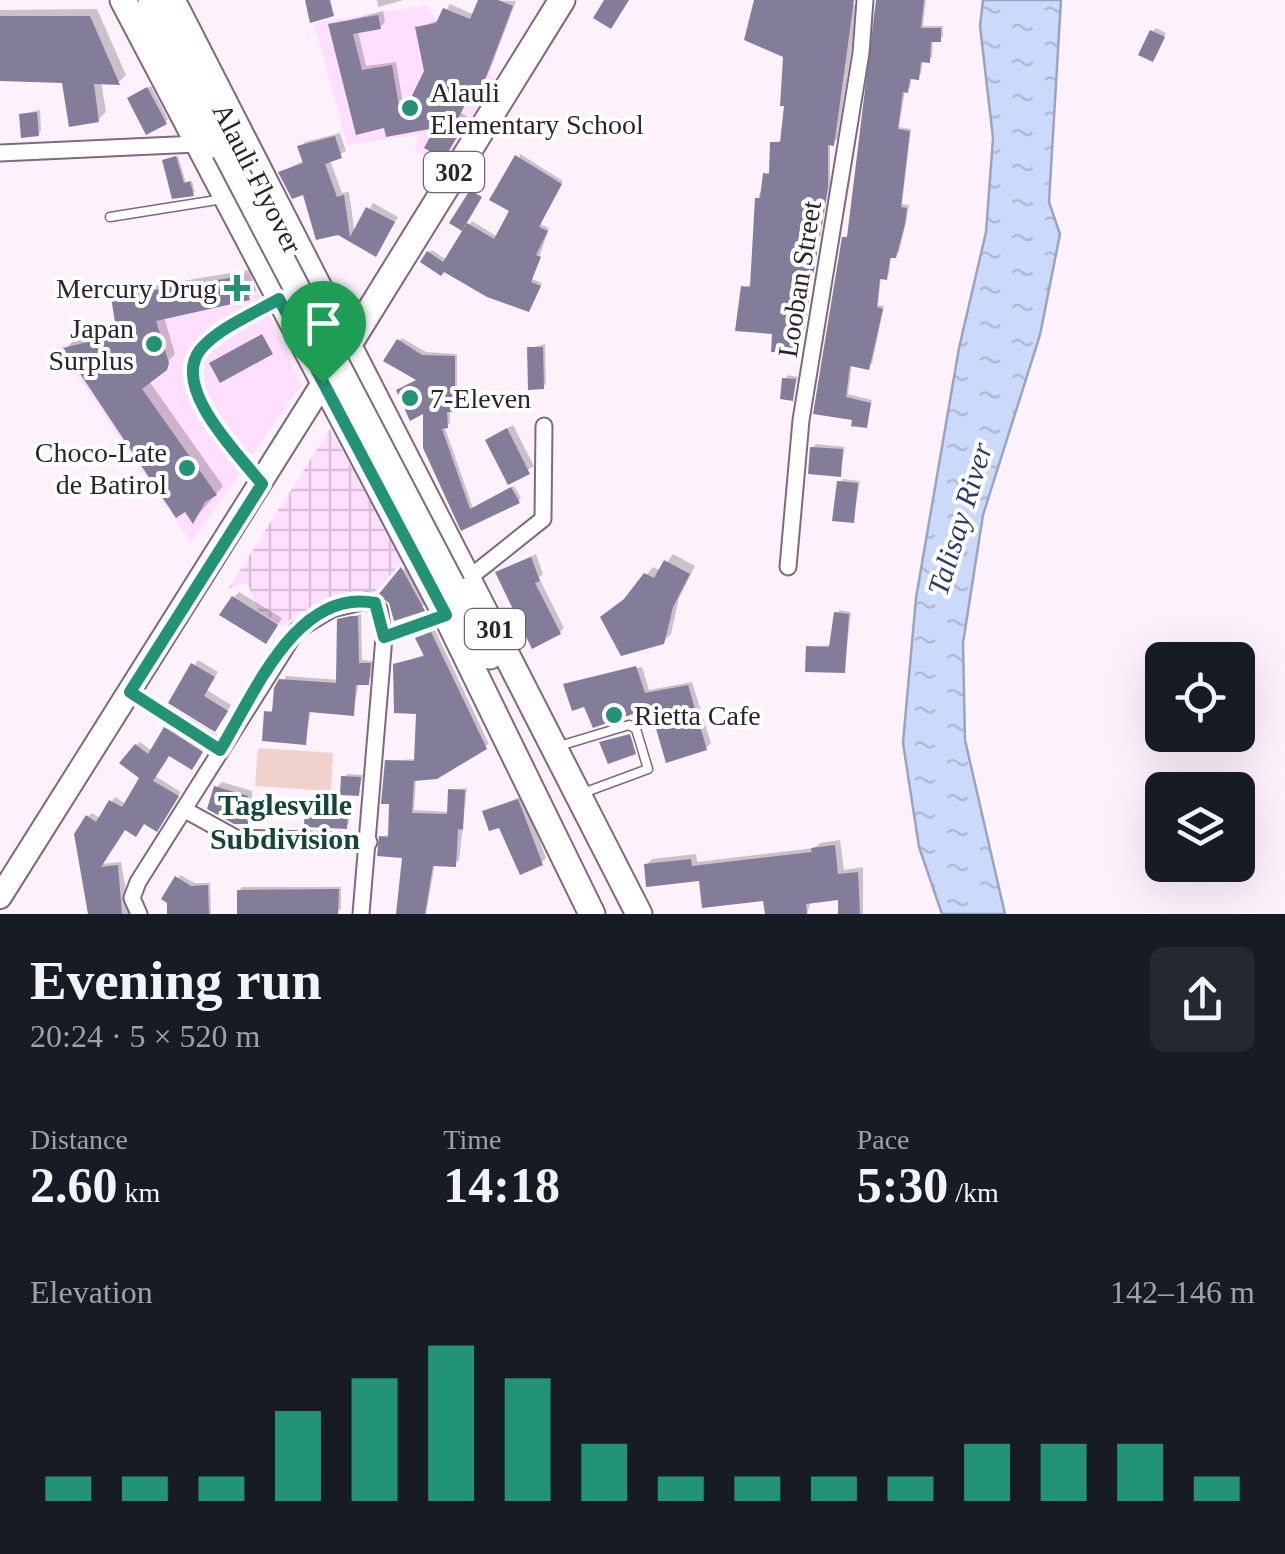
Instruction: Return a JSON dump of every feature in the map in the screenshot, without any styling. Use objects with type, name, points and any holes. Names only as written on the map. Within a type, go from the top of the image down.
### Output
[{"type":"main road","name":"301","points":[[123,0],[212,151],[227,198],[446,615],[592,914]]},
{"type":"main road","name":"Alauli Flyover","points":[[134,0],[212,151],[454,584],[623,914]]},
{"type":"main road","name":"Alauli Flyover","points":[[151,0],[212,151]]},
{"type":"main road","name":"301","points":[[172,0],[348,346],[454,584],[555,747],[639,914]]},
{"type":"main road","name":"302","points":[[0,897],[562,0]]},
{"type":"main road","name":"Alauli Flyover","points":[[454,584],[610,914]]},
{"type":"street","name":"Looban Street","points":[[788,568],[802,420],[861,53],[865,0]]},
{"type":"street","points":[[0,153],[212,151]]},
{"type":"street","points":[[454,584],[543,519],[544,426]]},
{"type":"street","points":[[139,914],[133,891],[288,640],[315,616],[356,602],[375,603],[384,637],[361,914]]},
{"type":"street","points":[[384,637],[446,615]]},
{"type":"street","points":[[130,692],[220,750]]},
{"type":"street","points":[[185,810],[236,838],[369,842]]},
{"type":"lane","points":[[110,217],[227,198]]},
{"type":"lane","points":[[262,484],[210,418],[190,377],[201,349],[279,299]]},
{"type":"lane","points":[[555,747],[629,725],[636,730],[648,769],[579,795]]},
{"type":"shaded area","name":"Alauli Elementary School","points":[[428,5],[443,37],[498,82],[444,169],[415,151],[418,135],[347,145],[314,23]]},
{"type":"shaded area","points":[[249,275],[302,384],[191,543],[58,347],[116,331],[111,297]]},
{"type":"shaded area","points":[[330,429],[403,561],[371,596],[356,594],[298,613],[283,626],[258,610],[247,582],[228,589]]},
{"type":"shaded area","points":[[258,748],[333,753],[331,791],[255,786]]},
{"type":"water","name":"Talisay River","points":[[983,0],[1061,0],[1049,202],[1060,234],[1040,335],[983,515],[963,643],[965,740],[1005,914],[942,914],[919,847],[903,743],[916,598],[959,348],[986,232],[993,138],[980,26]]},
{"type":"building","points":[[305,0],[330,0],[334,16],[310,23]]},
{"type":"building","points":[[478,0],[498,0],[513,6],[486,77],[478,92],[472,89],[458,119],[465,123],[444,159],[424,148],[435,128],[386,137],[384,128],[356,135],[328,24],[378,15],[381,29],[353,34],[362,70],[392,65],[401,118],[424,71],[415,27],[436,23],[443,8],[470,19]]},
{"type":"building","points":[[604,0],[629,0],[611,29],[593,18]]},
{"type":"building","points":[[754,0],[854,0],[834,146],[828,145],[828,187],[800,354],[771,352],[772,334],[735,331],[741,286],[750,287],[755,198],[760,198],[763,173],[769,174],[770,142],[780,142],[784,106],[780,106],[783,57],[744,40]]},
{"type":"building","points":[[876,0],[924,0],[921,28],[941,28],[941,42],[931,42],[930,63],[921,62],[919,80],[910,79],[908,93],[903,92],[898,129],[910,131],[901,207],[907,208],[905,224],[896,258],[890,258],[887,280],[880,279],[877,307],[883,309],[869,370],[850,366],[846,397],[871,403],[867,428],[851,426],[852,420],[813,414],[842,237],[847,237]]},
{"type":"building","points":[[0,16],[90,16],[120,85],[94,84],[99,122],[69,127],[62,83],[0,81]]},
{"type":"building","points":[[1150,30],[1165,37],[1153,62],[1138,55]]},
{"type":"building","points":[[147,87],[167,124],[146,135],[127,98]]},
{"type":"building","points":[[37,112],[39,136],[21,138],[19,114]]},
{"type":"building","points":[[335,136],[342,158],[325,164],[337,197],[344,195],[350,237],[366,207],[395,222],[376,257],[338,235],[316,240],[303,195],[292,199],[278,172],[303,163],[297,146]]},
{"type":"building","points":[[515,155],[562,184],[539,227],[548,231],[536,255],[541,257],[531,282],[541,286],[529,312],[487,297],[444,272],[441,276],[420,262],[427,251],[443,262],[467,223],[494,239],[509,211],[489,200]]},
{"type":"building","points":[[176,156],[184,183],[190,181],[194,196],[172,199],[162,160]]},
{"type":"building","points":[[470,190],[482,197],[462,231],[449,223]]},
{"type":"building","points":[[242,276],[250,300],[156,321],[169,363],[167,370],[142,389],[217,495],[205,502],[193,524],[185,512],[176,518],[63,348],[117,335],[111,297]]},
{"type":"building","points":[[262,334],[273,354],[220,383],[209,363]]},
{"type":"building","points":[[397,339],[422,355],[455,356],[455,412],[447,412],[448,428],[442,429],[470,509],[511,487],[520,503],[461,531],[423,448],[423,414],[410,421],[396,390],[416,380],[383,361]]},
{"type":"building","points":[[527,347],[543,347],[544,389],[528,390]]},
{"type":"building","points":[[782,378],[796,379],[793,401],[780,399]]},
{"type":"building","points":[[507,428],[530,474],[508,485],[485,440]]},
{"type":"building","points":[[810,447],[843,449],[841,477],[808,474]]},
{"type":"building","points":[[837,481],[858,483],[854,523],[832,521]]},
{"type":"building","points":[[531,557],[540,581],[535,583],[561,634],[532,649],[495,572]]},
{"type":"building","points":[[664,560],[690,574],[673,607],[664,644],[621,656],[600,617],[624,599],[644,573],[654,578]]},
{"type":"building","points":[[401,567],[425,611],[394,621],[389,603],[378,595]]},
{"type":"building","points":[[232,596],[278,625],[266,644],[219,615]]},
{"type":"building","points":[[834,612],[849,614],[845,673],[805,672],[806,646],[829,647]]},
{"type":"building","points":[[358,616],[359,663],[371,663],[369,685],[356,685],[354,716],[309,712],[306,745],[262,741],[264,711],[272,712],[274,688],[279,679],[336,683],[337,619]]},
{"type":"building","points":[[431,632],[487,749],[437,779],[414,781],[412,813],[447,814],[448,789],[465,790],[463,830],[458,829],[456,867],[433,866],[425,914],[396,914],[402,858],[377,856],[379,836],[388,837],[389,804],[381,804],[385,760],[414,761],[416,714],[394,713],[393,664],[424,656],[415,638]]},
{"type":"building","points":[[191,663],[215,677],[204,696],[228,711],[215,732],[168,703]]},
{"type":"building","points":[[636,666],[645,693],[688,685],[707,750],[666,763],[650,708],[593,728],[584,707],[572,711],[563,684]]},
{"type":"building","points":[[164,727],[203,752],[192,770],[169,756],[153,781],[179,796],[157,832],[144,824],[136,837],[125,830],[101,867],[118,865],[122,914],[88,914],[74,834],[86,815],[96,822],[109,800],[122,807],[139,778],[119,763],[135,744],[148,754]]},
{"type":"building","points":[[630,734],[636,754],[608,764],[599,742]]},
{"type":"building","points":[[341,776],[361,777],[359,796],[340,795]]},
{"type":"building","points":[[214,786],[248,796],[248,824],[234,824],[207,809]]},
{"type":"building","points":[[518,799],[543,865],[520,875],[499,828],[489,831],[482,811]]},
{"type":"building","points":[[305,800],[348,802],[347,829],[304,827]]},
{"type":"building","points":[[835,845],[838,874],[858,872],[860,914],[838,914],[838,900],[806,904],[807,914],[765,914],[763,901],[702,908],[699,881],[646,887],[644,864],[691,859],[692,866],[812,852],[811,848]]},
{"type":"building","points":[[175,876],[191,886],[208,885],[209,914],[167,914],[167,903],[161,899]]},
{"type":"building","points":[[339,889],[338,914],[237,914],[237,890]]},
{"type":"place","name":"Alauli Elementary School","points":[[410,108]]},
{"type":"place","name":"Mercury Drug","points":[[237,288]]},
{"type":"place","name":"Japan Surplus","points":[[154,344]]},
{"type":"place","name":"7-Eleven","points":[[410,398]]},
{"type":"place","name":"Choco-Late de Batirol","points":[[187,468]]},
{"type":"place","name":"Rietta Cafe","points":[[614,715]]},
{"type":"district","name":"Taglesville Subdivision","points":[[285,822]]},
{"type":"route","points":[[279,299],[323,383],[446,615],[384,637],[383,620],[375,603],[356,602],[315,616],[288,640],[220,750],[130,692],[262,484],[196,396],[190,377],[193,362],[217,336],[279,299]]}]
